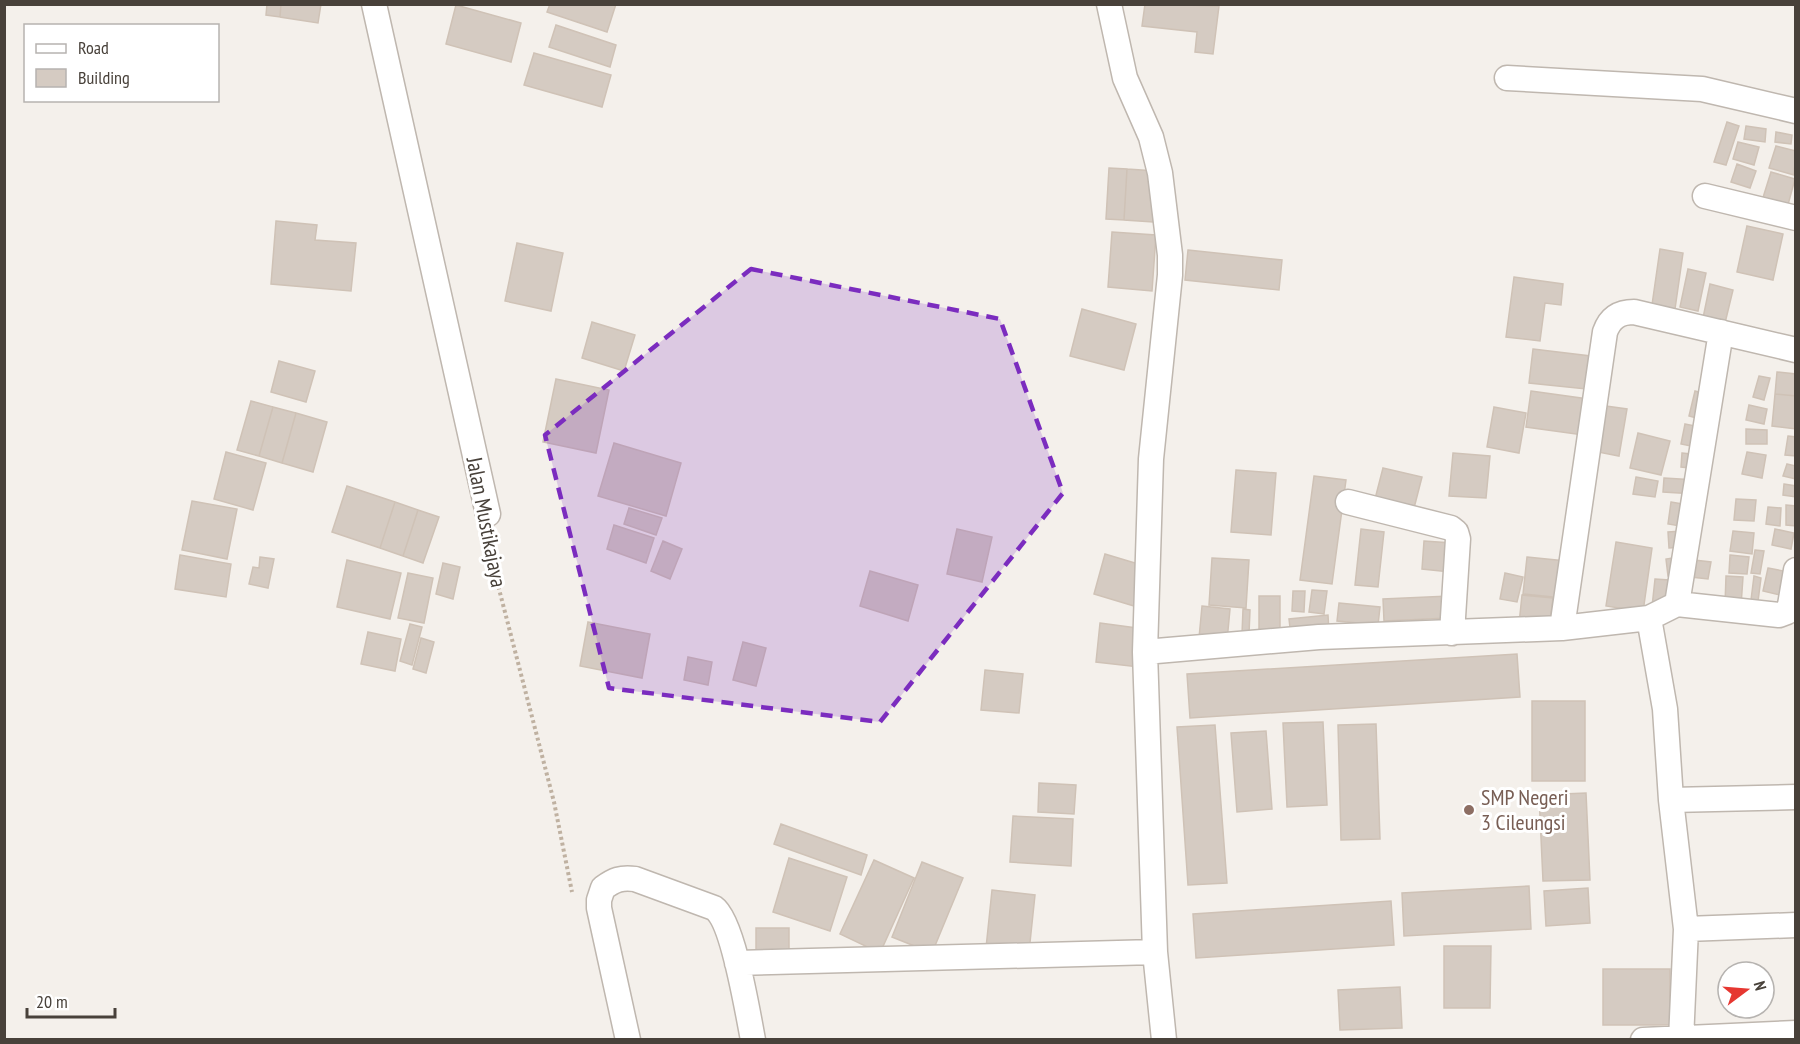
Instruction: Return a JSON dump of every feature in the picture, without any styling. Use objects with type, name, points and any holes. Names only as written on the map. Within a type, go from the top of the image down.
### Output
[{"type":"street","name":"Jalan Mustikajaya","points":[[374,4],[489,514]]},
{"type":"street","points":[[1109,4],[1126,84],[1154,147],[1160,173],[1170,255],[1170,275],[1150,459],[1145,652],[1155,952],[1164,1040]]},
{"type":"street","points":[[1507,78],[1702,89],[1796,111]]},
{"type":"street","points":[[1705,196],[1796,218]]},
{"type":"street","points":[[1562,628],[1608,324],[1618,314],[1634,312],[1796,350]]},
{"type":"street","points":[[1677,604],[1721,332]]},
{"type":"street","points":[[1348,502],[1451,528],[1456,532],[1458,539],[1452,633]]},
{"type":"street","points":[[1145,652],[1319,637],[1562,628],[1649,618],[1677,604],[1774,615],[1783,614],[1787,612],[1790,605],[1796,570]]},
{"type":"street","points":[[1649,618],[1665,710],[1671,800],[1686,929],[1681,1039]]},
{"type":"street","points":[[1671,800],[1796,797]]},
{"type":"street","points":[[628,1040],[599,908],[603,888],[620,878],[635,879],[717,910],[724,919],[737,963],[753,1040]]},
{"type":"street","points":[[1686,929],[1796,925]]},
{"type":"street","points":[[737,963],[1155,952]]},
{"type":"street","points":[[1643,1040],[1796,1033]]},
{"type":"path","name":"Jalan Mustikajaya","points":[[489,514],[499,589],[554,802],[572,892]]},
{"type":"highlighted area","points":[[751,269],[1000,319],[1063,493],[880,722],[609,688],[545,435]]},
{"type":"building","points":[[267,4],[281,4],[280,17],[266,15]]},
{"type":"building","points":[[281,4],[321,4],[318,23],[280,17]]},
{"type":"building","points":[[550,4],[616,4],[607,32],[547,12]]},
{"type":"building","points":[[1145,4],[1219,6],[1213,54],[1195,52],[1197,32],[1142,26]]},
{"type":"building","points":[[456,5],[521,23],[511,62],[446,44]]},
{"type":"building","points":[[556,25],[616,45],[610,67],[549,47]]},
{"type":"building","points":[[534,53],[611,75],[602,107],[524,85]]},
{"type":"building","points":[[1727,122],[1739,126],[1726,165],[1714,162]]},
{"type":"building","points":[[1746,126],[1766,129],[1765,142],[1744,139]]},
{"type":"building","points":[[1776,132],[1792,135],[1791,144],[1775,142]]},
{"type":"building","points":[[1738,142],[1759,147],[1754,165],[1733,159]]},
{"type":"building","points":[[1776,146],[1796,151],[1794,175],[1769,168]]},
{"type":"building","points":[[1737,164],[1756,171],[1750,188],[1731,182]]},
{"type":"building","points":[[1109,168],[1127,169],[1124,220],[1106,219]]},
{"type":"building","points":[[1127,169],[1156,171],[1153,222],[1124,220]]},
{"type":"building","points":[[1771,172],[1795,179],[1786,212],[1761,204]]},
{"type":"building","points":[[276,221],[317,225],[315,240],[356,243],[351,291],[271,284]]},
{"type":"building","points":[[1747,226],[1783,234],[1773,280],[1737,272]]},
{"type":"building","points":[[1112,232],[1156,235],[1152,291],[1108,287]]},
{"type":"building","points":[[517,243],[563,253],[551,311],[505,301]]},
{"type":"building","points":[[1660,249],[1683,253],[1674,316],[1651,312]]},
{"type":"building","points":[[1188,250],[1282,260],[1279,290],[1185,280]]},
{"type":"building","points":[[1688,269],[1706,273],[1698,311],[1680,307]]},
{"type":"building","points":[[1514,277],[1563,284],[1561,305],[1545,303],[1540,341],[1506,337]]},
{"type":"building","points":[[1710,284],[1733,290],[1725,323],[1703,318]]},
{"type":"building","points":[[1082,309],[1136,324],[1124,370],[1070,356]]},
{"type":"building","points":[[592,322],[635,335],[624,371],[582,358]]},
{"type":"building","points":[[1533,349],[1599,357],[1596,390],[1529,383]]},
{"type":"building","points":[[279,361],[315,371],[306,402],[271,392]]},
{"type":"building","points":[[1777,372],[1796,374],[1796,396],[1775,394]]},
{"type":"building","points":[[1759,376],[1770,378],[1764,400],[1753,397]]},
{"type":"building","points":[[556,379],[609,390],[596,453],[543,442]]},
{"type":"building","points":[[1531,391],[1588,399],[1583,435],[1526,427]]},
{"type":"building","points":[[1695,391],[1710,395],[1704,420],[1689,416]]},
{"type":"building","points":[[1775,394],[1796,396],[1796,429],[1772,426]]},
{"type":"building","points":[[251,401],[273,407],[259,456],[237,450]]},
{"type":"building","points":[[1749,405],[1767,409],[1764,424],[1746,420]]},
{"type":"building","points":[[1606,406],[1627,409],[1619,456],[1598,452]]},
{"type":"building","points":[[273,407],[296,413],[282,463],[259,456]]},
{"type":"building","points":[[1494,407],[1526,413],[1519,453],[1487,447]]},
{"type":"building","points":[[296,413],[327,422],[313,472],[282,463]]},
{"type":"building","points":[[1685,424],[1705,428],[1701,448],[1681,444]]},
{"type":"building","points":[[1746,429],[1767,430],[1767,444],[1746,444]]},
{"type":"building","points":[[1638,433],[1670,441],[1661,475],[1630,468]]},
{"type":"building","points":[[1788,436],[1796,437],[1796,456],[1785,455]]},
{"type":"building","points":[[614,443],[681,463],[666,516],[598,496]]},
{"type":"building","points":[[226,452],[266,463],[253,510],[214,499]]},
{"type":"building","points":[[1747,452],[1766,455],[1762,478],[1742,474]]},
{"type":"building","points":[[1453,453],[1490,456],[1486,498],[1449,496]]},
{"type":"building","points":[[1682,453],[1700,455],[1699,469],[1681,467]]},
{"type":"building","points":[[1787,464],[1796,466],[1796,479],[1783,476]]},
{"type":"building","points":[[1383,468],[1422,477],[1414,508],[1375,499]]},
{"type":"building","points":[[1236,470],[1276,473],[1271,535],[1231,532]]},
{"type":"building","points":[[1314,476],[1346,480],[1332,584],[1300,580]]},
{"type":"building","points":[[1636,477],[1658,481],[1655,497],[1633,494]]},
{"type":"building","points":[[1664,478],[1696,480],[1695,494],[1663,492]]},
{"type":"building","points":[[1784,484],[1796,486],[1796,497],[1783,495]]},
{"type":"building","points":[[347,486],[395,502],[380,548],[332,532]]},
{"type":"building","points":[[1736,499],[1756,500],[1754,521],[1734,520]]},
{"type":"building","points":[[192,501],[237,509],[227,559],[182,550]]},
{"type":"building","points":[[395,502],[418,510],[403,556],[380,548]]},
{"type":"building","points":[[1671,502],[1689,505],[1686,527],[1668,524]]},
{"type":"building","points":[[1786,505],[1796,506],[1796,526],[1786,525]]},
{"type":"building","points":[[1768,507],[1781,508],[1780,526],[1766,524]]},
{"type":"building","points":[[629,508],[662,518],[656,535],[624,524]]},
{"type":"building","points":[[418,510],[439,517],[423,563],[403,556]]},
{"type":"building","points":[[614,525],[654,538],[646,563],[607,549]]},
{"type":"building","points":[[957,529],[992,537],[982,582],[947,574]]},
{"type":"building","points":[[1361,529],[1384,532],[1378,587],[1355,585]]},
{"type":"building","points":[[1775,529],[1794,533],[1791,549],[1772,545]]},
{"type":"building","points":[[1682,531],[1683,547],[1669,548],[1668,532]]},
{"type":"building","points":[[1733,531],[1754,533],[1752,554],[1730,551]]},
{"type":"building","points":[[663,541],[682,549],[670,579],[651,571]]},
{"type":"building","points":[[1424,541],[1452,543],[1450,572],[1422,569]]},
{"type":"building","points":[[1616,542],[1652,548],[1643,612],[1606,606]]},
{"type":"building","points":[[1755,550],[1764,551],[1760,574],[1751,573]]},
{"type":"building","points":[[1105,554],[1145,566],[1134,606],[1094,594]]},
{"type":"building","points":[[180,555],[231,564],[226,597],[175,589]]},
{"type":"building","points":[[1730,555],[1749,557],[1747,574],[1729,573]]},
{"type":"building","points":[[260,557],[274,559],[268,588],[249,584],[253,567],[259,568]]},
{"type":"building","points":[[1527,557],[1566,561],[1563,598],[1523,594]]},
{"type":"building","points":[[1212,558],[1249,560],[1246,608],[1209,605]]},
{"type":"building","points":[[1672,558],[1675,576],[1668,576],[1666,559]]},
{"type":"building","points":[[347,560],[401,573],[390,619],[337,607]]},
{"type":"building","points":[[1694,560],[1711,562],[1708,579],[1691,577]]},
{"type":"building","points":[[443,563],[460,567],[453,599],[436,594]]},
{"type":"building","points":[[1768,568],[1794,573],[1788,597],[1763,591]]},
{"type":"building","points":[[870,571],[918,585],[908,621],[860,606]]},
{"type":"building","points":[[408,573],[433,578],[424,623],[398,618]]},
{"type":"building","points":[[1505,573],[1523,577],[1517,602],[1500,599]]},
{"type":"building","points":[[1726,576],[1743,577],[1741,606],[1725,605]]},
{"type":"building","points":[[1754,576],[1761,578],[1757,609],[1750,608]]},
{"type":"building","points":[[1655,579],[1669,580],[1667,608],[1652,607]]},
{"type":"building","points":[[1312,590],[1327,591],[1324,614],[1309,612]]},
{"type":"building","points":[[1293,591],[1305,591],[1304,612],[1292,611]]},
{"type":"building","points":[[1522,595],[1553,598],[1549,628],[1519,624]]},
{"type":"building","points":[[1259,596],[1280,596],[1280,631],[1259,631]]},
{"type":"building","points":[[1449,596],[1449,618],[1384,621],[1383,599]]},
{"type":"building","points":[[1339,603],[1380,607],[1378,625],[1337,621]]},
{"type":"building","points":[[1202,606],[1230,609],[1227,641],[1199,638]]},
{"type":"building","points":[[1243,609],[1250,610],[1249,634],[1242,634]]},
{"type":"building","points":[[1328,615],[1329,633],[1291,636],[1289,619]]},
{"type":"building","points":[[588,622],[650,634],[642,678],[580,666]]},
{"type":"building","points":[[1100,623],[1144,629],[1139,667],[1096,662]]},
{"type":"building","points":[[410,624],[422,627],[412,665],[400,661]]},
{"type":"building","points":[[368,632],[401,639],[395,671],[361,664]]},
{"type":"building","points":[[421,638],[434,642],[426,673],[413,669]]},
{"type":"building","points":[[743,642],[766,648],[756,686],[733,680]]},
{"type":"building","points":[[1517,654],[1520,697],[1190,718],[1187,674]]},
{"type":"building","points":[[688,657],[712,662],[708,685],[684,680]]},
{"type":"building","points":[[985,670],[1023,674],[1019,713],[981,710]]},
{"type":"building","points":[[1532,701],[1585,701],[1585,781],[1532,781]]},
{"type":"building","points":[[1323,722],[1327,805],[1287,807],[1283,723]]},
{"type":"building","points":[[1376,724],[1380,839],[1341,840],[1338,725]]},
{"type":"building","points":[[1215,725],[1227,883],[1188,885],[1177,727]]},
{"type":"building","points":[[1266,731],[1272,809],[1237,812],[1231,733]]},
{"type":"building","points":[[1039,783],[1076,785],[1074,814],[1038,812]]},
{"type":"building","points":[[1586,793],[1590,880],[1543,881],[1539,795]]},
{"type":"building","points":[[1013,816],[1073,819],[1071,866],[1010,862]]},
{"type":"building","points":[[781,824],[867,855],[861,875],[774,844]]},
{"type":"building","points":[[789,858],[847,877],[830,931],[773,912]]},
{"type":"building","points":[[874,860],[914,878],[880,953],[840,934]]},
{"type":"building","points":[[922,862],[963,878],[932,953],[892,937]]},
{"type":"building","points":[[1529,886],[1531,929],[1404,936],[1402,893]]},
{"type":"building","points":[[1588,888],[1590,923],[1546,926],[1544,891]]},
{"type":"building","points":[[992,890],[1035,895],[1029,952],[986,948]]},
{"type":"building","points":[[1391,901],[1394,945],[1196,958],[1193,914]]},
{"type":"building","points":[[756,928],[789,928],[789,951],[756,952]]},
{"type":"building","points":[[1444,946],[1491,946],[1490,1008],[1444,1008]]},
{"type":"building","points":[[1603,969],[1670,969],[1670,1025],[1603,1025]]},
{"type":"building","points":[[1400,987],[1402,1028],[1340,1030],[1338,990]]},
{"type":"place","name":"SMP Negeri 3 Cileungsi","points":[[1469,810]]}]
